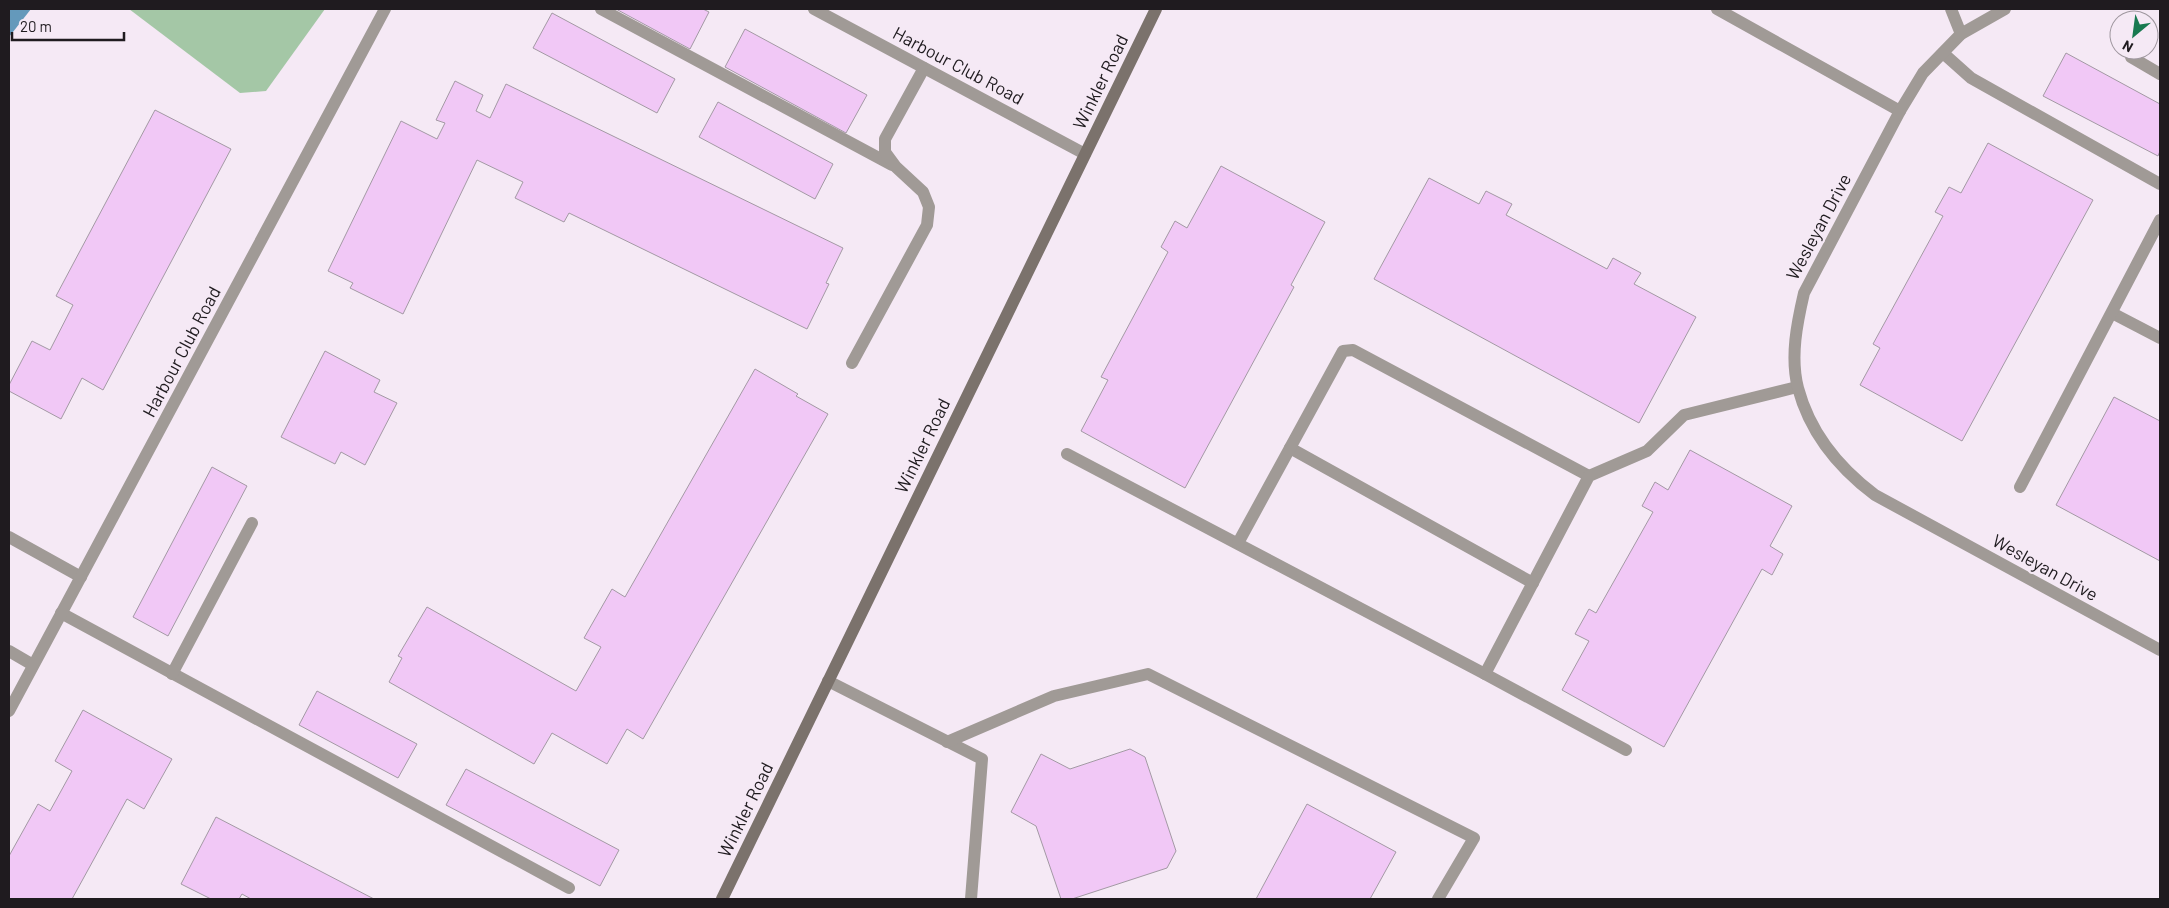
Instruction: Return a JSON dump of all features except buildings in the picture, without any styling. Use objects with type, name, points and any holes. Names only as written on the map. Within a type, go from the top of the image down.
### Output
[{"type":"street","name":"Harbour Club Road","points":[[9,711],[385,9]]},
{"type":"street","points":[[601,9],[896,167]]},
{"type":"street","name":"Harbour Club Road","points":[[814,9],[1085,154]]},
{"type":"street","name":"Winkler Road","points":[[722,899],[1156,9]]},
{"type":"street","points":[[1717,9],[1900,111]]},
{"type":"street","points":[[1951,9],[1961,34]]},
{"type":"street","name":"Wesleyan Drive","points":[[2005,9],[1961,34],[1923,73],[1900,111],[1804,293],[1797,325],[1795,357],[1798,388],[1809,417],[1825,446],[1851,476],[1875,495],[2160,650]]},
{"type":"street","points":[[1943,53],[1971,78],[2160,184]]},
{"type":"street","points":[[2137,60],[2160,74]]},
{"type":"street","points":[[852,363],[927,225],[929,207],[923,192],[896,167],[885,152],[885,139],[924,68]]},
{"type":"street","points":[[2020,487],[2160,220]]},
{"type":"street","points":[[2112,312],[2160,338]]},
{"type":"street","points":[[1238,543],[1344,351],[1353,350],[1589,476]]},
{"type":"street","points":[[1485,674],[1589,476],[1647,451],[1684,415],[1798,388]]},
{"type":"street","points":[[1290,448],[1533,583]]},
{"type":"street","points":[[1067,454],[1626,750]]},
{"type":"street","points":[[172,674],[252,523]]},
{"type":"street","points":[[9,537],[81,576]]},
{"type":"street","points":[[61,613],[569,888]]},
{"type":"street","points":[[9,651],[34,664]]},
{"type":"street","points":[[947,742],[1054,696],[1148,674],[1474,838],[1438,899]]},
{"type":"street","points":[[828,681],[982,759],[971,899]]},
{"type":"green space","points":[[129,9],[325,9],[266,91],[240,93]]},
{"type":"water","points":[[9,9],[31,9],[9,37]]}]
